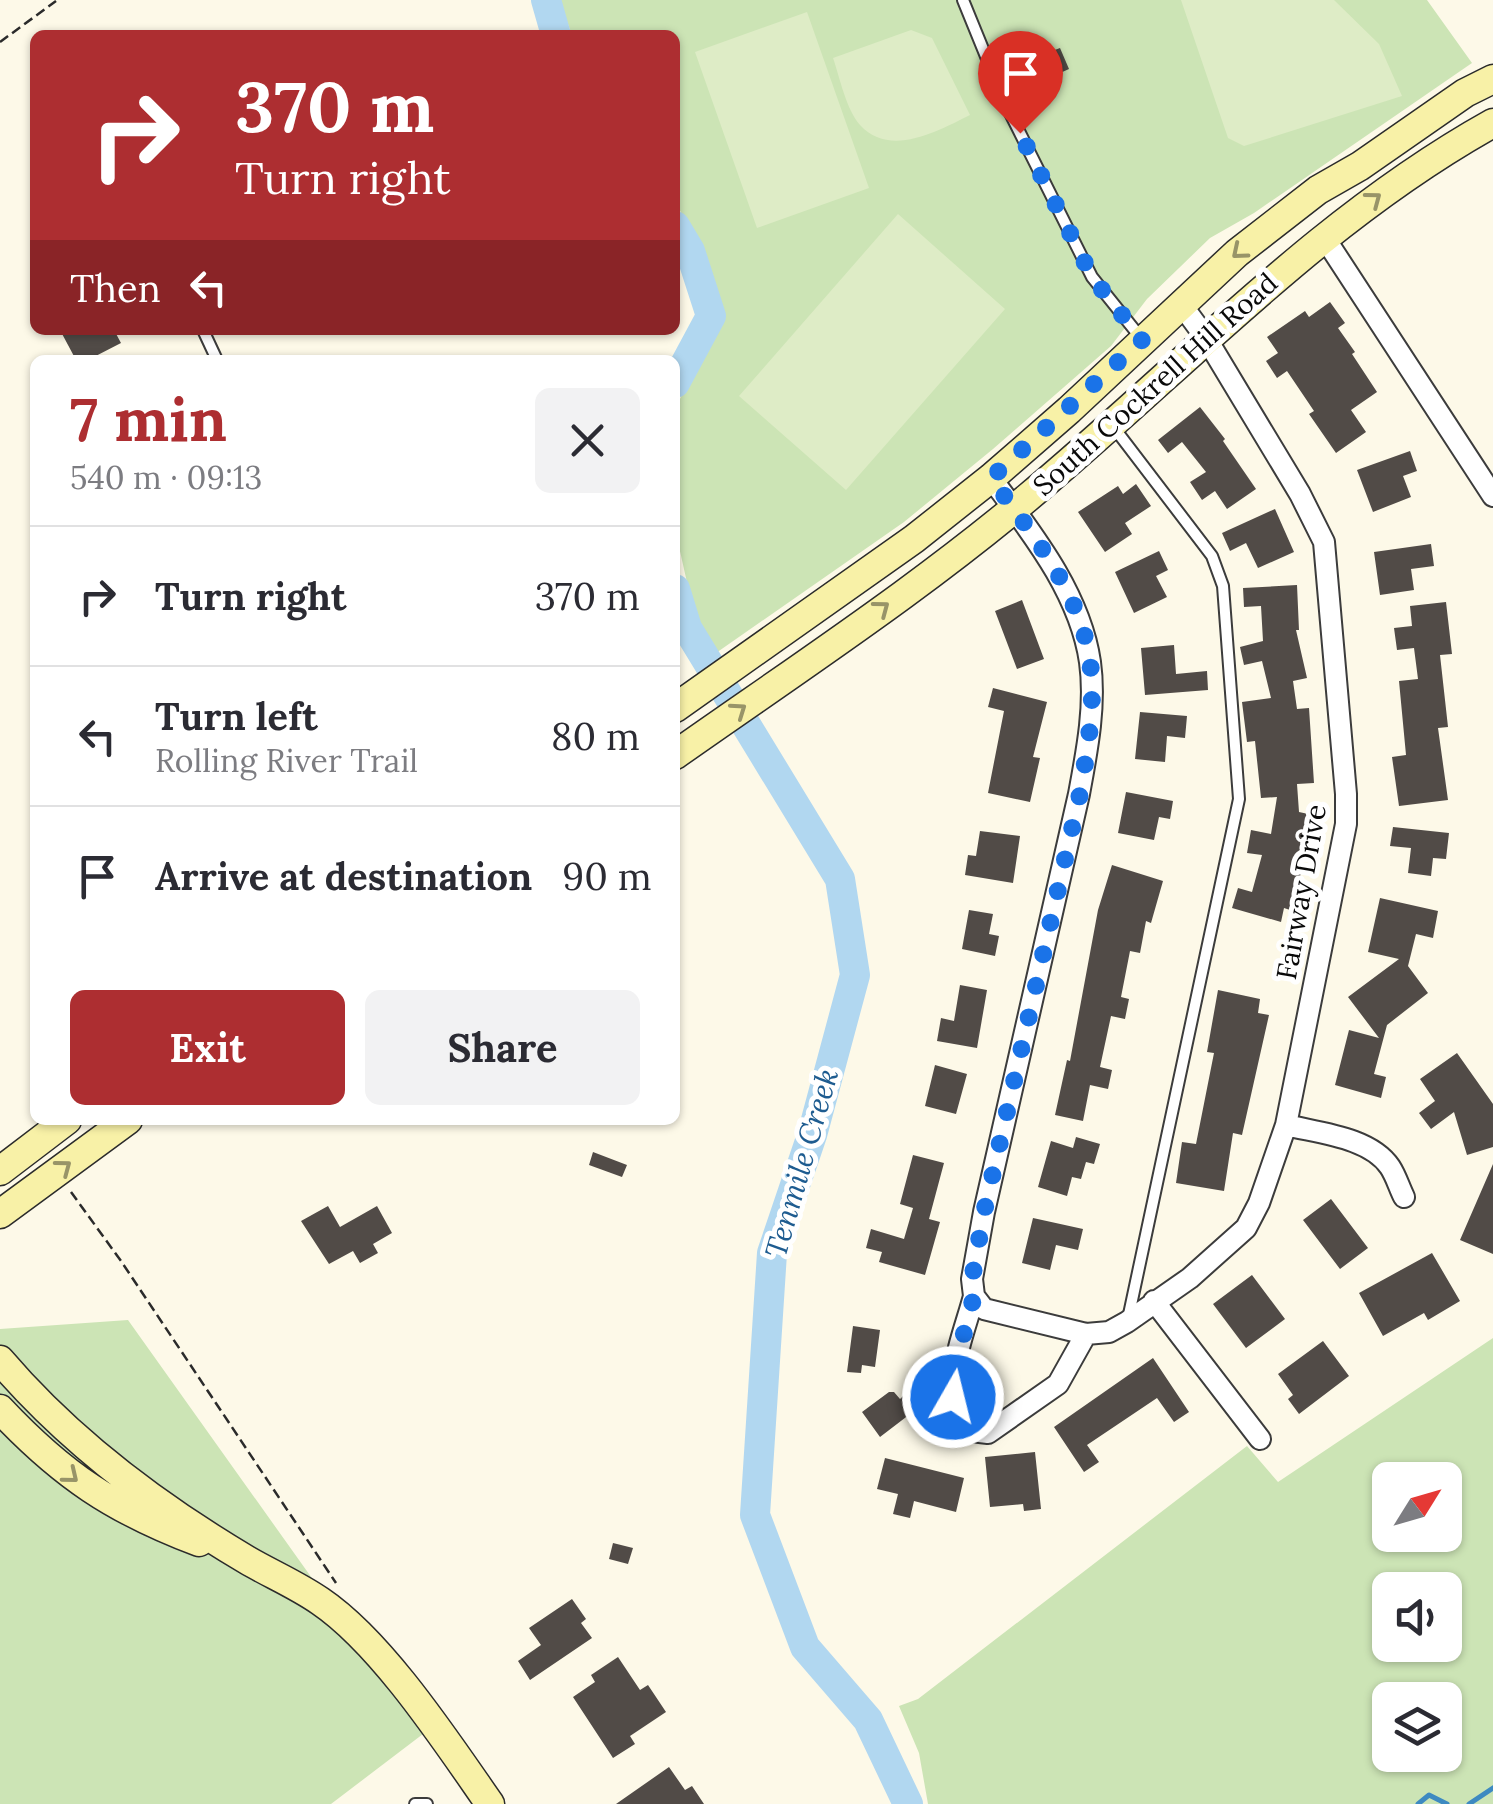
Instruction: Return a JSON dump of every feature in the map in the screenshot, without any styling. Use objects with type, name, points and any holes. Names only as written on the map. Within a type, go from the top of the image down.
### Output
[{"type":"main road","name":"South Cockrell Hill Road","points":[[680,705],[914,539],[991,478],[1236,253],[1318,190],[1360,166],[1465,93],[1493,79]]},
{"type":"main road","name":"South Cockrell Hill Road","points":[[680,752],[1013,508],[1324,237],[1401,178],[1493,122]]},
{"type":"main road","points":[[1142,340],[1167,374]]},
{"type":"main road","points":[[0,1171],[60,1125]]},
{"type":"main road","points":[[0,1214],[121,1125]]},
{"type":"main road","points":[[0,1360],[41,1406],[116,1472],[247,1560],[322,1601],[378,1653],[490,1804]]},
{"type":"main road","points":[[0,1410],[83,1486],[152,1524],[247,1560]]},
{"type":"street","points":[[1324,237],[1493,496]]},
{"type":"street","name":"Fairway Drive","points":[[1127,1322],[1190,1278],[1246,1228],[1262,1193],[1286,1126],[1346,824],[1324,542],[1314,518],[1206,338],[1181,304]]},
{"type":"street","points":[[991,478],[1061,578],[1090,661],[1091,701],[1080,794],[984,1212],[972,1279],[974,1296],[952,1378],[958,1416],[971,1432],[988,1432],[1058,1384],[1086,1334]]},
{"type":"street","points":[[1286,1126],[1372,1151],[1388,1164],[1404,1196]]},
{"type":"street","points":[[974,1296],[984,1309],[1000,1315],[1086,1334],[1110,1332],[1127,1322]]},
{"type":"street","points":[[1154,1300],[1260,1439]]},
{"type":"lane","points":[[963,0],[1005,104],[1092,277],[1142,340]]},
{"type":"lane","points":[[1111,424],[1212,556],[1223,586],[1239,799],[1127,1322]]},
{"type":"lane","points":[[415,1804],[427,1804]]},
{"type":"path","points":[[0,42],[56,1]]},
{"type":"path","points":[[56,1173],[121,1261],[338,1586]]},
{"type":"green space","points":[[559,0],[1427,0],[1472,63],[1254,213],[1210,238],[1147,299],[1111,346],[993,449],[904,522],[716,653],[695,618],[680,551],[680,399],[720,318],[700,249],[680,211],[680,30],[570,30]]},
{"type":"green space","points":[[1181,0],[1334,0],[1379,44],[1402,96],[1244,146],[1228,138]]},
{"type":"green space","points":[[807,12],[869,188],[757,228],[695,52]]},
{"type":"green space","points":[[911,30],[932,38],[970,115],[914,138],[885,140],[872,135],[855,118],[833,58]]},
{"type":"green space","points":[[898,214],[1005,309],[846,490],[739,396]]},
{"type":"green space","points":[[128,1320],[423,1734],[331,1804],[0,1804],[0,1329]]},
{"type":"green space","points":[[1493,1338],[1493,1804],[928,1804],[919,1753],[899,1706],[918,1699],[1247,1446],[1278,1482]]},
{"type":"building","points":[[1060,48],[1069,69],[1049,78],[1039,56]]},
{"type":"building","points":[[1330,302],[1345,323],[1338,328],[1377,392],[1351,410],[1366,432],[1336,453],[1309,414],[1314,411],[1287,371],[1277,378],[1266,361],[1278,353],[1267,337],[1305,311],[1309,317]]},
{"type":"building","points":[[63,335],[117,335],[121,343],[98,355],[73,355]]},
{"type":"building","points":[[1200,407],[1256,489],[1227,509],[1215,491],[1202,500],[1190,482],[1206,472],[1182,442],[1168,453],[1158,440]]},
{"type":"building","points":[[1410,451],[1417,471],[1403,476],[1411,497],[1373,512],[1357,470]]},
{"type":"building","points":[[1136,484],[1151,506],[1125,523],[1132,534],[1105,552],[1078,512],[1118,486],[1123,494]]},
{"type":"building","points":[[1275,509],[1294,552],[1258,568],[1246,543],[1230,551],[1222,533]]},
{"type":"building","points":[[1431,544],[1434,566],[1411,569],[1414,590],[1380,595],[1374,552]]},
{"type":"building","points":[[1159,551],[1168,570],[1156,576],[1167,597],[1134,613],[1115,572]]},
{"type":"building","points":[[1297,585],[1296,630],[1307,678],[1293,681],[1297,709],[1309,708],[1314,783],[1297,784],[1299,812],[1313,815],[1293,911],[1284,908],[1281,922],[1232,908],[1238,888],[1252,892],[1262,855],[1247,853],[1251,830],[1271,834],[1277,797],[1261,798],[1255,741],[1247,742],[1242,702],[1271,698],[1262,661],[1244,665],[1240,647],[1263,641],[1261,606],[1244,607],[1243,588]]},
{"type":"building","points":[[1022,600],[1044,659],[1017,669],[995,611]]},
{"type":"building","points":[[1446,602],[1452,654],[1440,655],[1448,727],[1438,728],[1448,800],[1399,806],[1392,757],[1406,755],[1399,681],[1418,679],[1414,648],[1397,650],[1394,628],[1412,626],[1410,606]]},
{"type":"building","points":[[1174,645],[1176,674],[1207,671],[1208,690],[1145,695],[1141,648]]},
{"type":"building","points":[[993,688],[1047,702],[1033,757],[1040,758],[1030,802],[988,793],[1004,711],[988,707]]},
{"type":"building","points":[[1140,712],[1187,716],[1185,738],[1167,736],[1165,762],[1135,759]]},
{"type":"building","points":[[1126,792],[1173,801],[1170,819],[1159,817],[1154,840],[1118,833]]},
{"type":"building","points":[[1393,827],[1449,833],[1446,859],[1433,858],[1431,876],[1408,873],[1411,848],[1390,846]]},
{"type":"building","points":[[980,831],[1020,836],[1013,883],[965,875],[968,855],[976,856]]},
{"type":"building","points":[[1112,865],[1163,881],[1151,923],[1146,921],[1140,953],[1130,951],[1121,997],[1129,999],[1125,1019],[1111,1016],[1100,1067],[1112,1070],[1108,1089],[1090,1085],[1083,1121],[1055,1115],[1067,1060],[1070,1061],[1098,910]]},
{"type":"building","points":[[1380,898],[1438,911],[1433,938],[1416,934],[1408,966],[1428,993],[1387,1025],[1374,1074],[1386,1077],[1381,1098],[1335,1085],[1349,1030],[1379,1038],[1348,997],[1399,959],[1368,952]]},
{"type":"building","points":[[969,910],[993,914],[989,934],[999,936],[995,956],[962,949]]},
{"type":"building","points":[[960,985],[987,990],[977,1048],[937,1041],[941,1018],[954,1021]]},
{"type":"building","points":[[1218,990],[1260,999],[1258,1013],[1269,1015],[1242,1135],[1233,1133],[1224,1191],[1176,1183],[1182,1142],[1196,1144],[1214,1053],[1207,1052]]},
{"type":"building","points":[[1457,1053],[1493,1104],[1493,1147],[1467,1155],[1454,1112],[1431,1129],[1419,1113],[1435,1101],[1420,1079]]},
{"type":"building","points":[[935,1065],[967,1074],[956,1114],[925,1106]]},
{"type":"building","points":[[1076,1137],[1100,1144],[1094,1164],[1086,1162],[1081,1179],[1072,1177],[1067,1196],[1038,1187],[1051,1141],[1073,1148]]},
{"type":"building","points":[[593,1152],[627,1165],[622,1177],[589,1165]]},
{"type":"building","points":[[913,1155],[944,1163],[929,1219],[940,1222],[925,1275],[879,1262],[882,1252],[866,1248],[871,1229],[904,1239],[913,1208],[900,1204]]},
{"type":"building","points":[[1493,1164],[1493,1254],[1460,1240]]},
{"type":"building","points":[[1331,1199],[1368,1248],[1340,1269],[1303,1220]]},
{"type":"building","points":[[328,1206],[340,1227],[377,1206],[392,1233],[373,1244],[378,1253],[360,1263],[353,1251],[329,1264],[301,1221]]},
{"type":"building","points":[[1033,1218],[1083,1229],[1078,1250],[1056,1245],[1050,1270],[1022,1263]]},
{"type":"building","points":[[1432,1253],[1460,1301],[1428,1320],[1424,1313],[1383,1336],[1359,1293]]},
{"type":"building","points":[[1252,1275],[1285,1319],[1246,1348],[1213,1304]]},
{"type":"building","points":[[853,1326],[880,1330],[875,1367],[862,1365],[861,1373],[847,1372]]},
{"type":"building","points":[[1323,1341],[1349,1376],[1299,1414],[1288,1399],[1293,1395],[1278,1374]]},
{"type":"building","points":[[1153,1358],[1189,1412],[1174,1422],[1157,1398],[1087,1445],[1099,1462],[1084,1472],[1054,1427]]},
{"type":"building","points":[[889,1392],[900,1399],[903,1396],[914,1411],[880,1437],[862,1412]]},
{"type":"building","points":[[1035,1452],[1041,1509],[1024,1511],[1023,1504],[990,1507],[985,1457]]},
{"type":"building","points":[[885,1458],[964,1478],[956,1512],[914,1501],[910,1518],[893,1514],[898,1494],[877,1489]]},
{"type":"building","points":[[613,1543],[633,1548],[628,1564],[609,1559]]},
{"type":"building","points":[[572,1599],[586,1619],[581,1623],[592,1638],[530,1680],[518,1661],[541,1645],[529,1628]]},
{"type":"building","points":[[618,1657],[640,1690],[648,1685],[666,1712],[630,1736],[635,1744],[613,1758],[573,1697],[595,1682],[591,1675]]},
{"type":"building","points":[[669,1767],[685,1790],[692,1786],[704,1804],[616,1804]]},
{"type":"waterway","name":"Tenmile Creek","points":[[546,0],[555,30]]},
{"type":"waterway","name":"Tenmile Creek","points":[[680,234],[690,251],[711,316],[680,374]]},
{"type":"waterway","name":"Tenmile Creek","points":[[680,605],[687,628],[840,879],[855,975],[812,1135],[772,1253],[755,1515],[805,1647],[868,1720],[908,1804]]},
{"type":"waterway","points":[[1469,1804],[1493,1788]]},
{"type":"waterway","points":[[1418,1804],[1429,1795],[1447,1804]]},
{"type":"route","points":[[953,1397],[952,1378],[974,1296],[972,1279],[984,1212],[1080,794],[1091,701],[1090,661],[1061,578],[991,478],[1142,340],[1092,277],[1020,133]]}]
